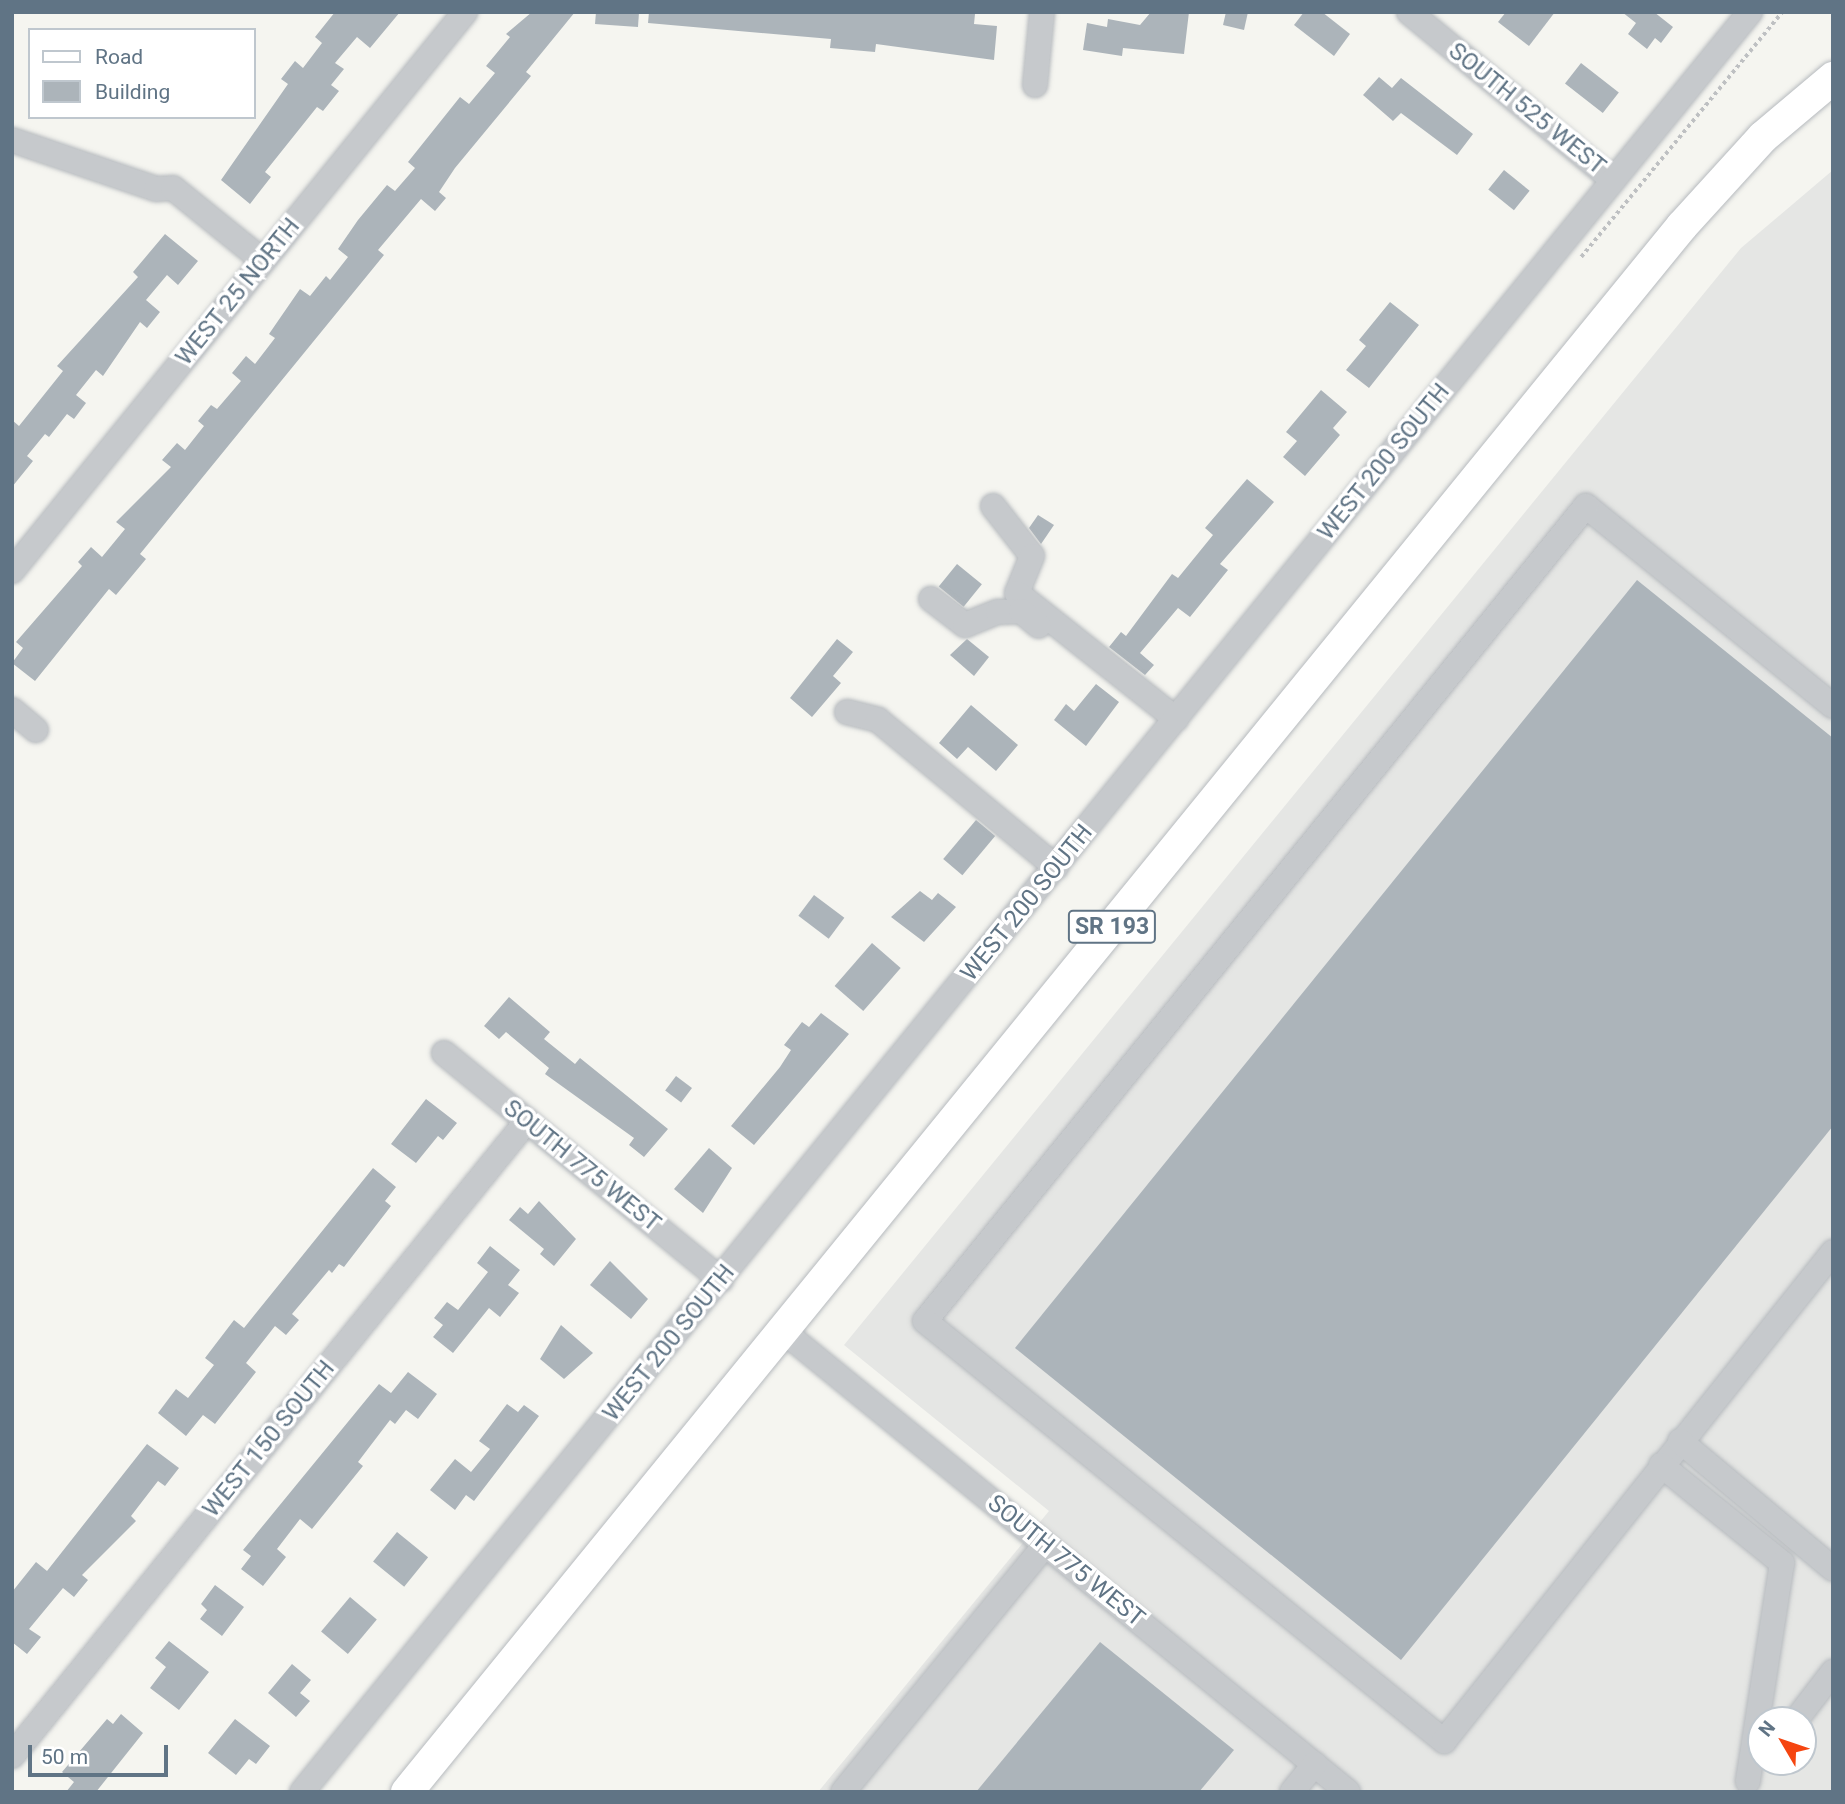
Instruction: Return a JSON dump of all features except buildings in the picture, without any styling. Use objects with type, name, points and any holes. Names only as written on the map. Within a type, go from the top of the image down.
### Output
[{"type":"main road","name":"SR 193","points":[[407,1792],[1682,226],[1763,137],[1833,78]]},
{"type":"street","name":"WEST 25 NORTH","points":[[12,571],[465,12]]},
{"type":"street","points":[[1035,85],[1042,12]]},
{"type":"street","name":"WEST 200 SOUTH","points":[[302,1792],[721,1280],[1749,12]]},
{"type":"street","name":"SOUTH 525 WEST","points":[[1421,16],[1613,180]]},
{"type":"street","points":[[12,140],[156,188],[173,188],[263,261]]},
{"type":"street","points":[[993,506],[1032,556],[1017,593],[1171,725]]},
{"type":"street","points":[[1833,706],[1586,506],[925,1321],[1444,1741],[1833,1252]]},
{"type":"street","points":[[931,598],[965,625],[998,612],[1021,611],[1171,725]]},
{"type":"street","points":[[12,710],[36,730]]},
{"type":"street","points":[[847,712],[878,720],[1056,867]]},
{"type":"street","name":"SOUTH 775 WEST","points":[[444,1053],[721,1280]]},
{"type":"street","name":"WEST 150 SOUTH","points":[[12,1756],[527,1121]]},
{"type":"street","name":"SOUTH 775 WEST","points":[[783,1331],[1348,1792]]},
{"type":"street","points":[[1680,1441],[1833,1569]]},
{"type":"street","points":[[1661,1465],[1782,1563],[1750,1778]]},
{"type":"street","points":[[843,1792],[1045,1545]]},
{"type":"street","points":[[1807,1706],[1833,1672]]},
{"type":"street","points":[[1292,1792],[1315,1764]]},
{"type":"shaded area","points":[[1833,170],[1833,1792],[818,1792],[1049,1511],[844,1345],[1741,248]]}]
